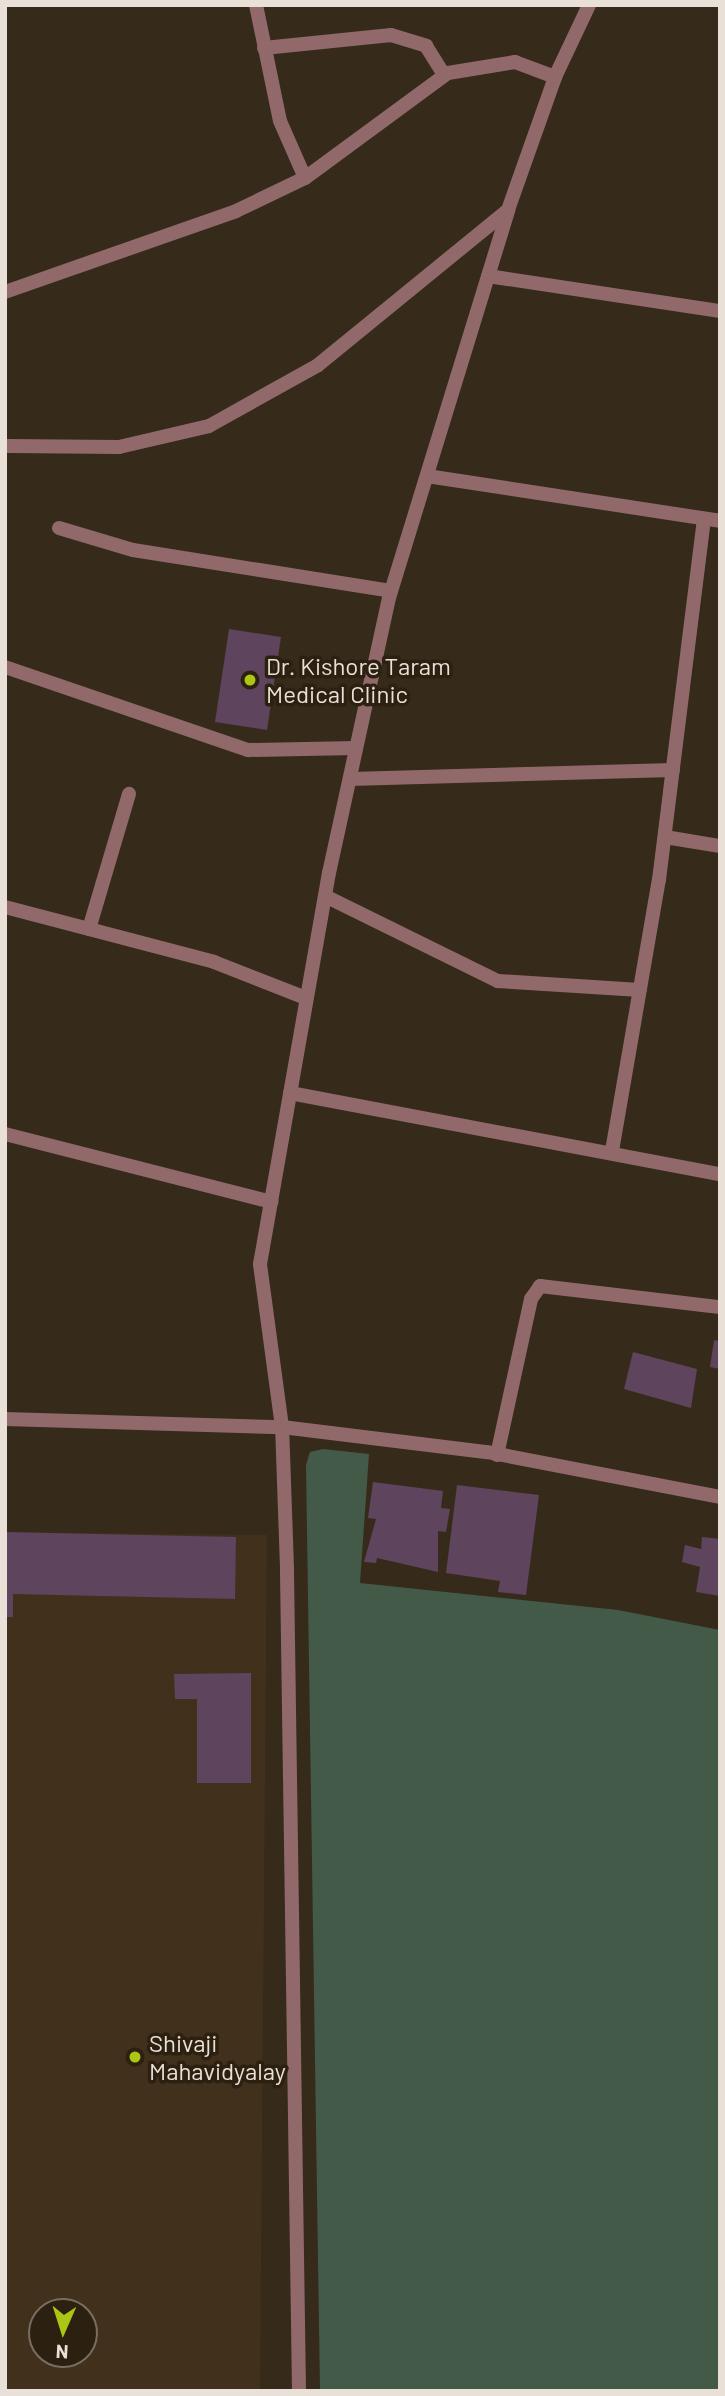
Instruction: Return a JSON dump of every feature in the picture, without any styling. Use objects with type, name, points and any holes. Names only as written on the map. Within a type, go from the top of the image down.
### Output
[{"type":"street","points":[[256,5],[280,121],[304,178]]},
{"type":"street","points":[[299,2391],[282,1427],[260,1264],[325,896],[391,590],[508,210],[555,77],[589,5]]},
{"type":"street","points":[[264,48],[391,35],[426,46],[444,75]]},
{"type":"street","points":[[5,292],[236,211],[304,178],[444,75],[515,62],[555,77]]},
{"type":"street","points":[[6,445],[119,447],[209,426],[318,365],[508,210]]},
{"type":"street","points":[[488,276],[720,311]]},
{"type":"street","points":[[427,476],[720,521]]},
{"type":"street","points":[[612,1152],[665,837],[704,519]]},
{"type":"street","points":[[59,528],[133,550],[391,590]]},
{"type":"street","points":[[5,667],[248,750],[356,748]]},
{"type":"street","points":[[349,779],[673,770]]},
{"type":"street","points":[[89,929],[129,794]]},
{"type":"street","points":[[665,837],[720,846]]},
{"type":"street","points":[[325,896],[498,981],[640,990]]},
{"type":"street","points":[[5,907],[214,962],[306,998]]},
{"type":"street","points":[[290,1093],[720,1174]]},
{"type":"street","points":[[5,1134],[271,1202]]},
{"type":"street","points":[[497,1455],[531,1299],[540,1286],[720,1307]]},
{"type":"street","points":[[5,1419],[282,1427],[497,1455],[720,1497]]},
{"type":"shaded area","name":"Shivaji Mahavidyalay","points":[[5,1532],[267,1535],[260,2391],[5,2391]]},
{"type":"green space","points":[[323,1449],[369,1454],[360,1583],[618,1610],[720,1630],[720,2391],[320,2391],[306,1465],[310,1452]]},
{"type":"building","points":[[229,629],[281,637],[267,730],[215,722]]},
{"type":"building","points":[[714,1340],[720,1341],[720,1369],[710,1367]]},
{"type":"building","points":[[633,1352],[697,1369],[691,1408],[624,1389]]},
{"type":"building","points":[[373,1482],[443,1491],[441,1508],[450,1509],[446,1532],[438,1531],[438,1572],[377,1558],[376,1563],[364,1562],[376,1519],[368,1518]]},
{"type":"building","points":[[457,1485],[539,1495],[526,1595],[498,1592],[500,1581],[446,1573]]},
{"type":"building","points":[[5,1532],[236,1537],[235,1599],[13,1594],[13,1617],[5,1617]]},
{"type":"building","points":[[702,1537],[720,1539],[720,1596],[696,1592],[700,1567],[682,1562],[685,1545],[701,1549]]},
{"type":"building","points":[[251,1673],[251,1783],[197,1783],[197,1699],[175,1699],[174,1674]]},
{"type":"place","name":"Dr. Kishore Taram Medical Clinic","points":[[250,680]]},
{"type":"place","name":"Shivaji Mahavidyalay","points":[[135,2057]]}]
